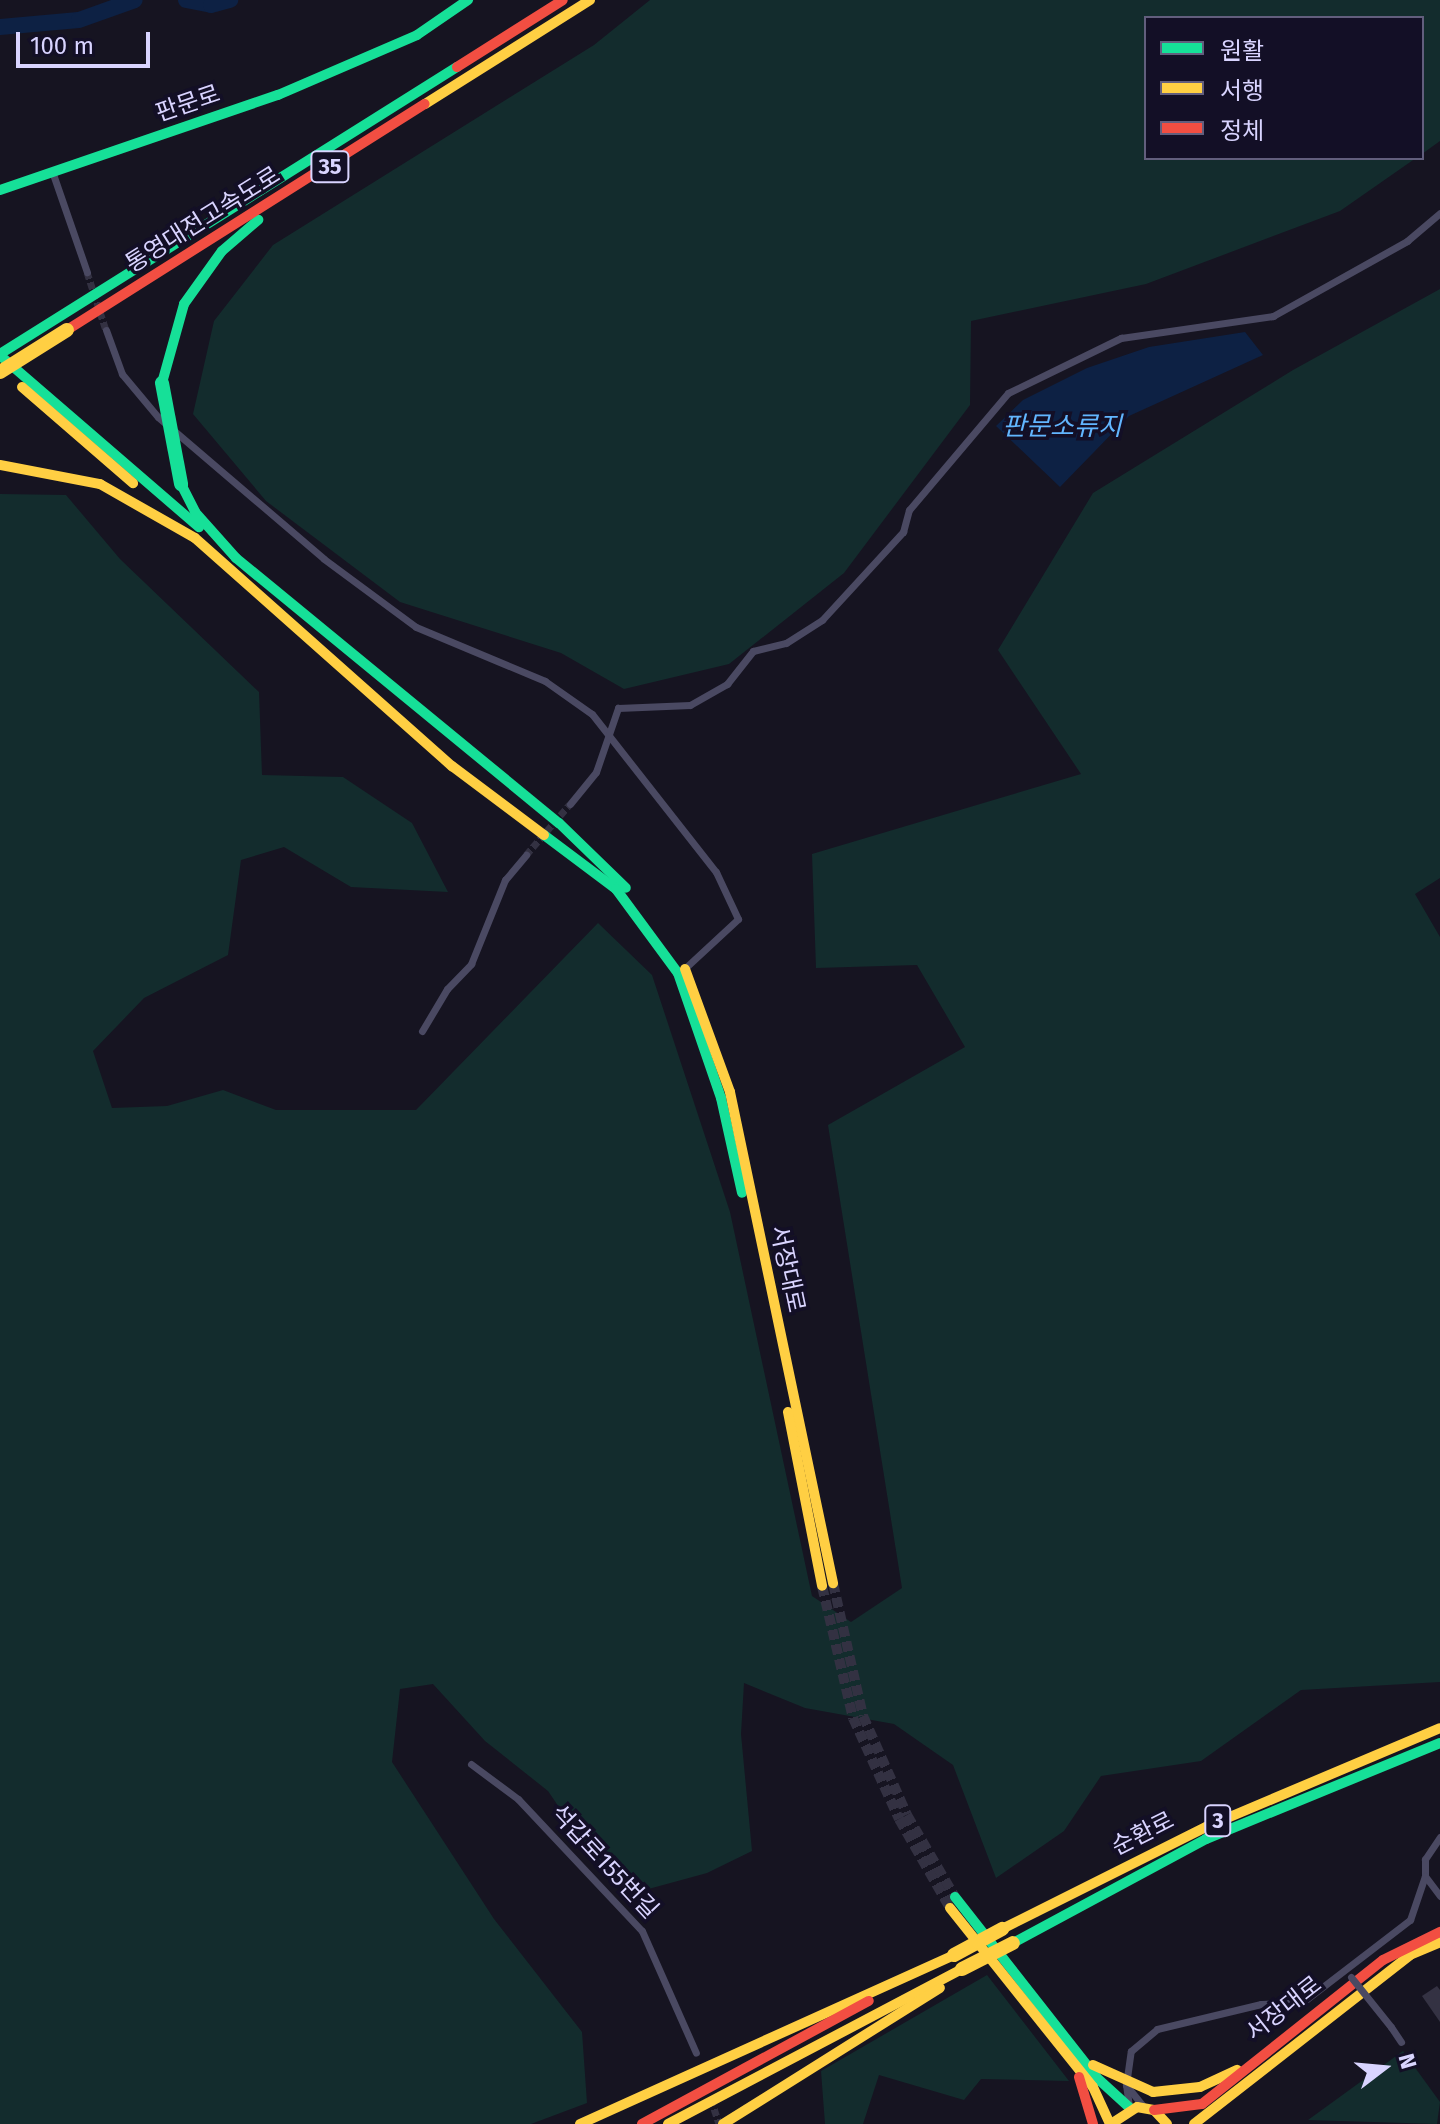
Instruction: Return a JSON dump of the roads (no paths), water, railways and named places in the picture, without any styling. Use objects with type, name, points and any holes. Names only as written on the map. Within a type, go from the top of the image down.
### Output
[{"type":"main road","name":"판문로","points":[[0,190],[278,95],[417,35],[468,0]]},
{"type":"main road","name":"통영대전고속도로","points":[[0,355],[563,0]]},
{"type":"main road","name":"통영대전고속도로","points":[[0,370],[295,189],[590,0]]},
{"type":"main road","points":[[236,558],[195,512],[181,484],[162,383],[171,335],[202,274],[295,189]]},
{"type":"main road","points":[[0,346],[59,317]]},
{"type":"main road","points":[[0,355],[236,558],[559,823],[622,884],[682,971]]},
{"type":"main road","points":[[0,370],[452,766],[616,889],[682,971]]},
{"type":"main road","points":[[0,465],[100,484],[195,538]]},
{"type":"main road","name":"서장대로","points":[[682,971],[721,1098],[827,1584]]},
{"type":"main road","name":"순환로","points":[[954,1955],[1235,1813],[1440,1728]]},
{"type":"main road","name":"순환로","points":[[962,1969],[1206,1839],[1440,1743]]},
{"type":"main road","points":[[1142,2109],[1110,2124],[1071,2061],[953,1902],[1070,2045],[1142,2109],[1167,2124]]},
{"type":"main road","name":"서장대로","points":[[1142,2109],[1202,2104],[1383,1960],[1440,1932]]},
{"type":"main road","name":"서장대로","points":[[1194,2124],[1410,1955],[1440,1942]]},
{"type":"main road","points":[[580,2124],[954,1955]]},
{"type":"main road","name":"3","points":[[642,2124],[954,1955]]},
{"type":"main road","points":[[723,2124],[926,2000],[962,1969]]},
{"type":"main road","name":"3","points":[[668,2124],[962,1969]]},
{"type":"main road","points":[[1070,2045],[1126,2085],[1180,2092],[1253,2061]]},
{"type":"main road","points":[[1071,2061],[1089,2097],[1093,2124]]},
{"type":"main road","points":[[1206,2124],[1226,2098]]},
{"type":"street","points":[[53,174],[87,272]]},
{"type":"street","points":[[570,804],[596,772],[611,736],[618,708],[690,705],[727,684],[753,651],[786,643],[822,620],[903,532],[909,510],[1008,393],[1121,338],[1273,316],[1407,241],[1440,213]]},
{"type":"street","points":[[106,330],[122,374],[158,417],[314,551],[416,627],[545,681],[611,736],[716,872],[738,919],[682,971]]},
{"type":"street","points":[[422,1031],[447,989],[471,964],[505,880],[526,855]]},
{"type":"street","name":"석갑로155번길","points":[[471,1764],[518,1799],[642,1931],[696,2053]]},
{"type":"street","points":[[1142,2109],[1126,2085],[1137,2039],[1261,2004],[1303,2002],[1410,1920],[1425,1876],[1425,1859],[1440,1837]]},
{"type":"street","points":[[1425,1876],[1440,1896]]},
{"type":"street","points":[[1345,1970],[1401,2042]]},
{"type":"street","points":[[1126,2085],[1142,2109]]},
{"type":"water","name":"판문소류지","points":[[1245,332],[1263,355],[1129,416],[1060,487],[996,426],[1023,400],[1087,368],[1149,347]]},
{"type":"waterway","points":[[0,27],[79,20],[135,0]]},
{"type":"waterway","points":[[186,0],[211,5],[230,0]]},
{"type":"tunnel","points":[[87,272],[106,330]]},
{"type":"tunnel","points":[[526,855],[570,804]]},
{"type":"tunnel","points":[[833,1583],[863,1716],[907,1815],[955,1897]]},
{"type":"tunnel","points":[[822,1586],[853,1718],[899,1819],[950,1908]]},
{"type":"tunnel","points":[[711,2099],[719,2124]]}]
